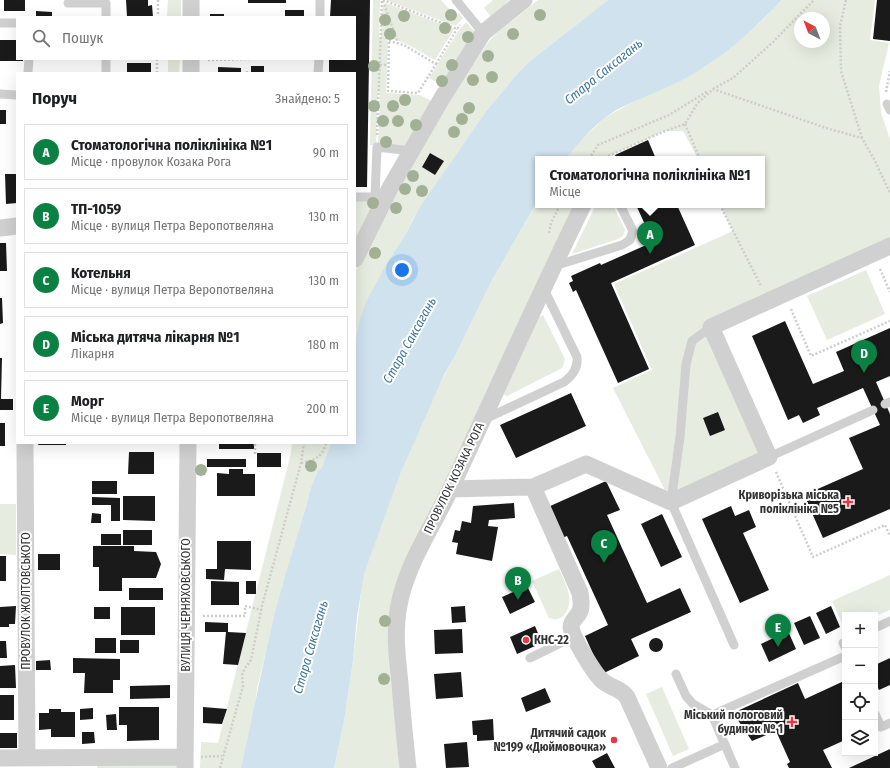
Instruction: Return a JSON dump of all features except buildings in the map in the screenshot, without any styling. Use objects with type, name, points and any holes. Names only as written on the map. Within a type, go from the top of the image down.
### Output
[{"type":"street","points":[[191,0],[191,16]]},
{"type":"street","points":[[356,257],[380,197],[411,151],[483,33],[524,0]]},
{"type":"street","points":[[191,60],[191,72]]},
{"type":"street","name":"ПРОВУЛОК КОЗАКА РОГА","points":[[408,768],[396,648],[399,605],[406,580],[582,208]]},
{"type":"street","points":[[0,228],[16,226]]},
{"type":"street","points":[[450,489],[533,487],[586,464],[671,502],[769,457],[711,327],[890,246]]},
{"type":"street","name":"ПРОВУЛОК ЖОЛТОВСЬКОГО","points":[[26,444],[27,758]]},
{"type":"street","name":"ВУЛИЦЯ ЧЕРНЯХОВСЬКОГО","points":[[185,762],[188,444]]},
{"type":"street","points":[[533,487],[580,593],[580,612],[572,623],[572,629],[575,636],[596,674],[605,683],[622,691],[627,697],[659,768]]},
{"type":"street","points":[[0,758],[185,762]]},
{"type":"lane","points":[[320,0],[320,16]]},
{"type":"lane","points":[[456,0],[483,33]]},
{"type":"lane","points":[[68,3],[106,3],[106,16]]},
{"type":"lane","points":[[0,23],[16,23]]},
{"type":"lane","points":[[28,72],[29,60]]},
{"type":"lane","points":[[106,60],[106,72]]},
{"type":"lane","points":[[318,72],[319,60]]},
{"type":"lane","points":[[0,94],[16,95]]},
{"type":"lane","points":[[356,197],[380,197],[377,147],[411,151]]},
{"type":"lane","points":[[553,267],[622,245],[630,240],[632,231],[621,208]]},
{"type":"lane","points":[[482,420],[564,382],[572,376],[578,365],[577,357],[543,287]]},
{"type":"lane","points":[[711,327],[692,341],[686,364],[680,437],[671,502],[734,645]]},
{"type":"lane","points":[[769,457],[873,410]]},
{"type":"lane","points":[[878,627],[890,621]]},
{"type":"lane","points":[[530,658],[575,636]]},
{"type":"lane","points":[[712,715],[842,657]]},
{"type":"lane","points":[[676,674],[686,696],[693,704],[712,715],[735,768]]},
{"type":"lane","points":[[878,720],[881,727],[890,723]]},
{"type":"lane","points":[[672,768],[725,744]]},
{"type":"path","points":[[158,0],[158,16]]},
{"type":"path","points":[[383,0],[457,29]]},
{"type":"path","points":[[383,0],[398,43]]},
{"type":"path","points":[[377,147],[383,0]]},
{"type":"path","points":[[591,156],[598,146],[668,115],[733,78],[773,42],[814,0]]},
{"type":"path","points":[[846,0],[840,26],[841,71],[862,138],[890,192]]},
{"type":"path","points":[[436,64],[398,43],[389,41],[388,91],[418,94],[436,64],[457,29],[469,16]]},
{"type":"path","points":[[157,60],[157,72]]},
{"type":"path","points":[[380,65],[388,65]]},
{"type":"path","points":[[889,107],[886,92],[890,71]]},
{"type":"path","points":[[608,156],[665,131],[685,124],[697,104],[713,89]]},
{"type":"path","points":[[713,89],[826,128],[862,138]]},
{"type":"path","points":[[685,124],[699,156]]},
{"type":"path","points":[[722,208],[769,301]]},
{"type":"path","points":[[873,253],[890,292]]},
{"type":"path","points":[[784,294],[811,356],[890,321]]},
{"type":"path","points":[[255,444],[255,454]]},
{"type":"path","points":[[220,768],[243,686],[242,675],[251,660],[262,610],[301,463],[304,444]]},
{"type":"path","points":[[301,463],[314,460],[324,451],[326,444]]},
{"type":"path","points":[[769,457],[813,557],[885,525],[890,536]]},
{"type":"path","points":[[205,616],[245,616],[245,606],[262,610]]},
{"type":"shaded area","points":[[168,0],[181,0],[181,16],[167,16]]},
{"type":"shaded area","points":[[373,0],[380,0],[379,37],[381,37],[383,5],[386,3],[454,29],[435,60],[406,44],[388,38],[386,93],[420,95],[435,103],[409,148],[378,145],[380,92],[378,92],[376,145],[370,145]]},
{"type":"shaded area","points":[[386,0],[441,0],[455,16],[459,13],[463,18],[456,26]]},
{"type":"shaded area","points":[[493,0],[509,0],[505,4],[506,5],[491,17],[484,8]]},
{"type":"shaded area","points":[[538,0],[608,0],[530,61],[487,110],[413,219],[405,235],[387,263],[386,271],[356,340],[356,270],[391,201],[448,101],[489,41]],"holes":[[[430,153],[444,161],[435,175],[422,167]]]},
{"type":"shaded area","points":[[782,0],[875,0],[870,40],[889,43],[879,86],[881,113],[890,139],[890,246],[712,327],[769,457],[671,502],[613,388],[652,370],[614,284],[733,231],[722,208],[765,208],[765,156],[696,156],[683,131],[665,131],[608,156],[568,156],[576,145],[606,117],[631,103],[705,67],[731,48],[765,18]]},
{"type":"shaded area","points":[[466,22],[474,31],[475,36],[445,87],[429,78],[459,30]]},
{"type":"shaded area","points":[[168,60],[180,60],[179,72],[168,72]]},
{"type":"shaded area","points":[[356,199],[381,199],[356,251]]},
{"type":"shaded area","points":[[535,205],[535,208],[582,208],[402,592],[408,768],[334,768],[344,721],[362,583],[390,499],[382,490],[455,356],[490,284]]},
{"type":"shaded area","points":[[595,208],[614,208],[625,230],[623,236],[572,254]]},
{"type":"shaded area","points":[[866,270],[885,314],[827,340],[807,296]]},
{"type":"shaded area","points":[[543,315],[565,359],[562,368],[507,396],[503,394],[537,318]]},
{"type":"shaded area","points":[[292,444],[331,444],[322,467],[318,471],[311,487],[272,626],[257,689],[248,768],[200,768],[201,742],[218,743],[291,453]]},
{"type":"shaded area","points":[[0,504],[16,504],[16,555],[0,554]]},
{"type":"shaded area","points":[[559,569],[568,592],[569,603],[564,615],[559,619],[556,619],[549,618],[532,581]]},
{"type":"shaded area","points":[[890,575],[890,610],[878,615],[878,612],[842,612],[842,623],[832,601]]},
{"type":"shaded area","points":[[662,687],[689,749],[673,756],[646,694]]},
{"type":"shaded area","points":[[176,761],[177,768],[97,768],[97,763]]},
{"type":"water","name":"Стара Саксагань","points":[[608,0],[782,0],[736,44],[700,70],[672,85],[611,113],[584,137],[568,156],[535,156],[535,205],[490,284],[455,356],[444,375],[400,474],[364,574],[344,721],[334,768],[241,768],[272,625],[311,487],[318,471],[322,467],[331,444],[356,444],[356,339],[360,319],[366,302],[420,207],[487,110],[530,61]]},
{"type":"place","name":"Стоматологічна поліклініка №1","points":[[650,254]]},
{"type":"place","name":"Міська дитяча лікарня №1","points":[[864,373]]},
{"type":"place","name":"Криворізька міська поліклініка №5","points":[[848,502]]},
{"type":"place","name":"Котельня","points":[[604,563]]},
{"type":"place","name":"ТП-1059","points":[[518,600]]},
{"type":"place","name":"КНС-22","points":[[526,640]]},
{"type":"place","name":"Морг","points":[[778,647]]},
{"type":"place","name":"Міський пологовий будинок № 1","points":[[792,722]]},
{"type":"place","name":"Дитячий садок №199 «Дюймовочка»","points":[[614,740]]}]
